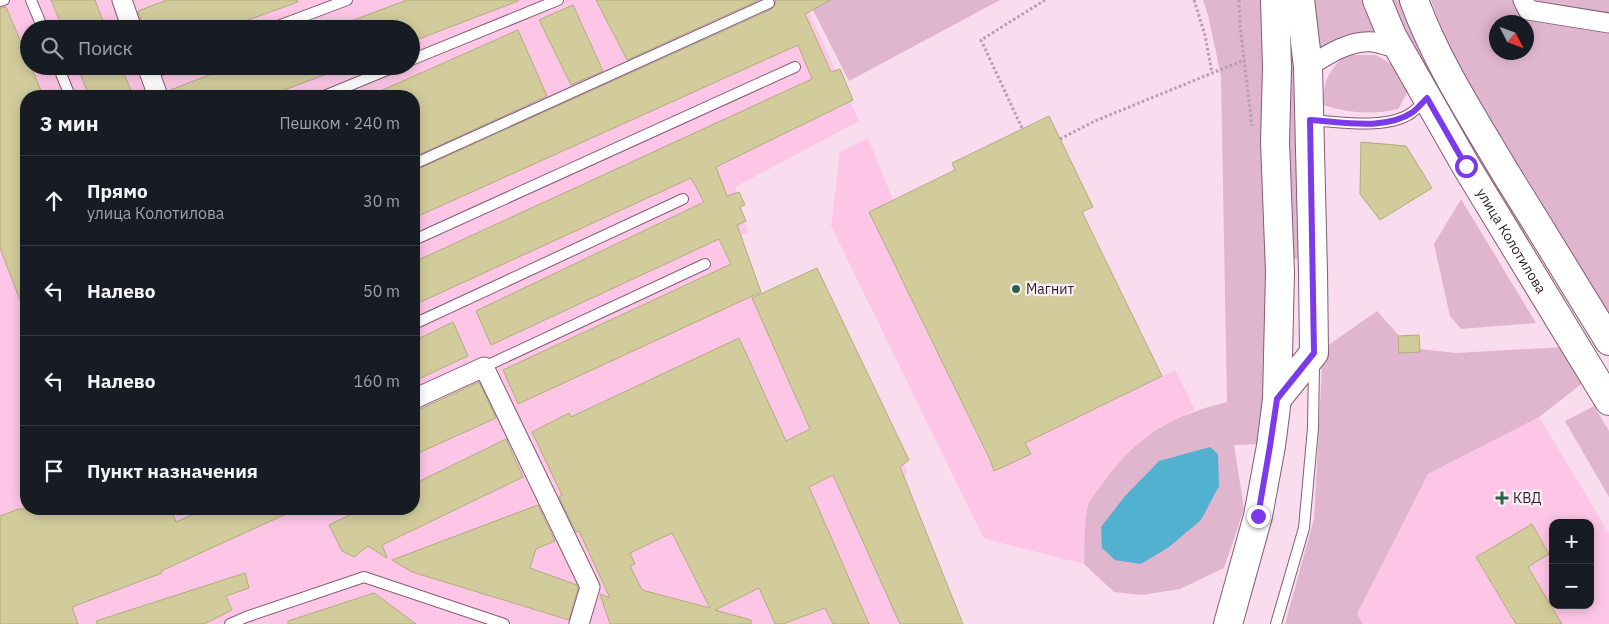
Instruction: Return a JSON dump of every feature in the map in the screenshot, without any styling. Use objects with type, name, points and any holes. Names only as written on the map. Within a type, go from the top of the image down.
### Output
[{"type":"main road","points":[[1228,624],[1258,516],[1277,399],[1280,272],[1275,142],[1278,67],[1275,0]]},
{"type":"main road","points":[[1277,399],[1314,353],[1308,67],[1300,0]]},
{"type":"main road","name":"улица Колотилова","points":[[1377,0],[1392,36],[1466,166],[1609,401]]},
{"type":"main road","points":[[1414,0],[1424,27],[1474,119],[1609,341]]},
{"type":"street","points":[[122,0],[129,20]]},
{"type":"street","points":[[1523,0],[1528,10],[1609,23]]},
{"type":"street","points":[[1308,67],[1349,44],[1372,42],[1399,49]]},
{"type":"street","points":[[150,75],[156,90]]},
{"type":"street","points":[[420,396],[484,367],[590,587],[579,624]]},
{"type":"lane","points":[[31,0],[39,20]]},
{"type":"lane","points":[[294,20],[347,0]]},
{"type":"lane","points":[[420,56],[558,0]]},
{"type":"lane","points":[[420,161],[769,3]]},
{"type":"lane","points":[[420,237],[795,67]]},
{"type":"lane","points":[[62,75],[68,90]]},
{"type":"lane","points":[[339,90],[375,75]]},
{"type":"lane","points":[[1310,120],[1366,124],[1399,119],[1414,111],[1427,98]]},
{"type":"lane","points":[[420,321],[683,199]]},
{"type":"lane","points":[[484,367],[705,264]]},
{"type":"lane","points":[[1276,624],[1304,528],[1313,428],[1314,353]]},
{"type":"lane","points":[[230,624],[364,577],[504,624]]},
{"type":"path","points":[[1022,128],[981,40],[1046,0]]},
{"type":"path","points":[[1194,0],[1205,35],[1212,73]]},
{"type":"path","points":[[1239,0],[1252,133]]},
{"type":"path","points":[[1060,139],[1095,121],[1244,60]]},
{"type":"shaded area","points":[[0,0],[803,0],[859,121],[735,187],[748,232],[735,239],[755,296],[812,271],[907,469],[903,489],[958,624],[0,624]]},
{"type":"shaded area","points":[[808,0],[1000,0],[849,81]]},
{"type":"shaded area","points":[[1203,0],[1261,0],[1270,304],[1261,444],[1234,445],[1244,509],[1224,568],[1180,589],[1142,595],[1114,592],[1084,564],[1086,516],[1089,503],[1109,475],[1147,436],[1191,413],[1227,402],[1221,76]]},
{"type":"shaded area","points":[[1297,0],[1302,262],[1292,257],[1284,16]]},
{"type":"shaded area","points":[[1315,0],[1368,0],[1381,36],[1354,34],[1339,38],[1316,52]]},
{"type":"shaded area","points":[[1393,0],[1407,0],[1609,393],[1408,38]]},
{"type":"shaded area","points":[[1431,0],[1609,0],[1609,329],[1521,178],[1445,39]]},
{"type":"shaded area","points":[[1346,55],[1376,55],[1400,69],[1409,82],[1407,93],[1398,109],[1360,112],[1323,105],[1324,90],[1328,77],[1335,66]]},
{"type":"shaded area","points":[[868,138],[893,200],[869,212],[994,471],[1030,454],[1025,443],[1175,370],[1195,410],[1160,427],[1086,529],[1084,564],[983,537],[831,226],[840,152]]},
{"type":"shaded area","points":[[1461,199],[1536,323],[1461,329],[1450,316],[1434,244]]},
{"type":"shaded area","points":[[1377,311],[1410,348],[1456,353],[1564,347],[1584,382],[1539,417],[1428,474],[1357,614],[1363,624],[1285,624],[1314,519],[1323,349]]},
{"type":"shaded area","points":[[1594,406],[1609,431],[1609,497],[1565,421]]},
{"type":"shaded area","name":"КВД","points":[[1539,417],[1609,533],[1609,624],[1363,624],[1357,614],[1428,474]]},
{"type":"water","points":[[1210,447],[1218,454],[1219,486],[1201,520],[1169,547],[1141,564],[1115,560],[1102,548],[1101,527],[1125,496],[1159,461]]},
{"type":"building","points":[[51,0],[95,0],[103,20],[59,20]]},
{"type":"building","points":[[167,0],[297,0],[298,2],[248,20],[141,20],[138,11]]},
{"type":"building","points":[[407,0],[518,0],[420,39],[420,20],[354,20]]},
{"type":"building","points":[[596,0],[759,0],[627,60]]},
{"type":"building","points":[[775,0],[831,0],[805,14],[831,72],[840,69],[853,100],[716,167],[727,196],[739,192],[745,205],[740,207],[746,221],[737,225],[761,292],[518,404],[503,370],[731,264],[719,239],[491,345],[476,311],[704,202],[691,178],[420,302],[420,259],[812,79],[798,45],[420,215],[420,168],[772,9],[776,4]]},
{"type":"building","points":[[573,5],[603,71],[571,85],[539,20]]},
{"type":"building","points":[[6,7],[20,40],[20,75],[35,75],[41,90],[20,90],[20,300],[0,248],[0,8]]},
{"type":"building","points":[[518,30],[547,96],[420,154],[420,90],[383,90]]},
{"type":"building","points":[[81,75],[125,75],[131,90],[87,90]]},
{"type":"building","points":[[209,75],[324,75],[284,90],[171,90]]},
{"type":"building","points":[[1049,116],[1093,207],[1082,212],[1162,376],[1025,443],[1031,454],[994,471],[869,212],[955,170],[952,163]]},
{"type":"building","points":[[1361,142],[1406,146],[1432,188],[1380,220],[1360,194]]},
{"type":"building","points":[[817,268],[909,460],[900,467],[963,624],[900,624],[833,475],[809,487],[869,624],[833,624],[825,608],[783,624],[775,624],[759,588],[715,610],[751,620],[751,624],[610,624],[600,594],[610,598],[579,531],[576,532],[559,497],[562,495],[532,432],[569,413],[571,417],[739,338],[786,441],[810,429],[752,298]],"holes":[[[672,533],[710,608],[642,590],[630,566],[635,564],[630,553]]]},
{"type":"building","points":[[453,322],[468,356],[420,378],[420,338]]},
{"type":"building","points":[[1419,335],[1420,352],[1399,353],[1398,336]]},
{"type":"building","points":[[479,382],[496,418],[420,452],[420,409]]},
{"type":"building","points":[[506,439],[523,477],[382,545],[387,558],[368,546],[354,557],[342,551],[329,525],[350,515],[420,515],[420,481]]},
{"type":"building","points":[[538,505],[555,541],[536,549],[530,568],[577,585],[578,588],[569,620],[412,572],[392,560]]},
{"type":"building","points":[[19,509],[20,515],[173,515],[176,522],[192,515],[284,515],[161,571],[162,573],[72,607],[78,624],[0,624],[0,516]]},
{"type":"building","points":[[1532,524],[1549,554],[1528,567],[1549,602],[1549,609],[1553,609],[1562,624],[1516,624],[1476,557]]},
{"type":"building","points":[[245,573],[249,588],[226,596],[232,610],[204,624],[97,624],[96,621]]},
{"type":"building","points":[[374,593],[416,624],[288,624],[288,621]]},
{"type":"place","name":"Магнит","points":[[1016,289]]},
{"type":"place","name":"КВД","points":[[1502,498]]},
{"type":"route","points":[[1258,516],[1277,399],[1314,353],[1310,120],[1366,124],[1399,119],[1414,111],[1427,98],[1466,166]]}]
